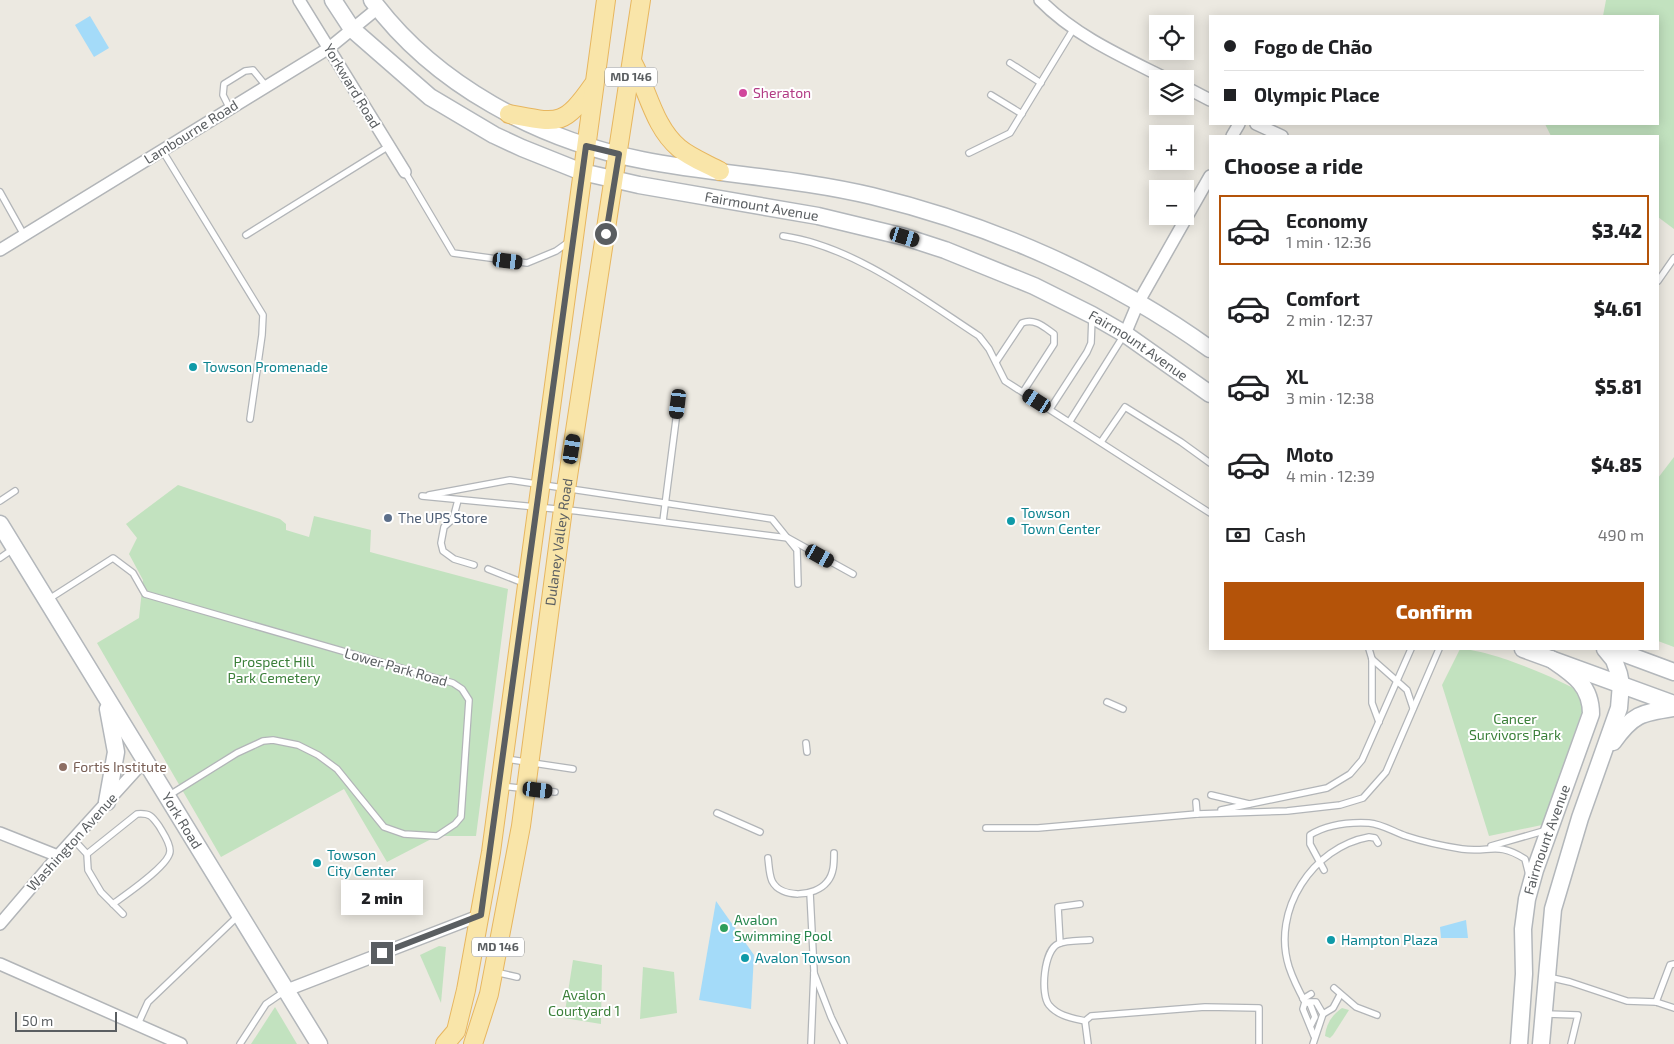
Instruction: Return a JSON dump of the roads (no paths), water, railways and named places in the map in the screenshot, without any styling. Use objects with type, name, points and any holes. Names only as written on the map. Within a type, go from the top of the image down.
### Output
[{"type":"main road","name":"Fairmount Avenue","points":[[334,0],[352,29],[423,91],[451,110],[501,138],[582,172],[615,180],[818,216],[905,237],[972,260],[1034,286],[1092,315],[1125,334],[1209,393]]},
{"type":"main road","name":"Dulaney Valley Road","points":[[445,1044],[456,1031],[481,915],[606,0]]},
{"type":"main road","name":"Dulaney Valley Road","points":[[473,1044],[493,972],[526,789],[566,488],[633,63],[641,0]]},
{"type":"main road","name":"Fairmount Avenue","points":[[375,4],[423,55],[469,90],[509,114],[558,136],[586,146],[619,154],[838,189],[912,207],[1027,248],[1138,303],[1209,347]]},
{"type":"main road","points":[[633,63],[644,83],[657,119],[669,138],[680,149],[720,171]]},
{"type":"main road","points":[[509,114],[549,121],[561,119],[577,108],[595,83]]},
{"type":"main road","name":"York Road","points":[[0,524],[319,1042]]},
{"type":"main road","name":"Fairmount Avenue","points":[[1527,650],[1621,684]]},
{"type":"main road","name":"Fairmount Avenue","points":[[1541,1044],[1553,909],[1580,818],[1619,708],[1621,684],[1614,660],[1606,650]]},
{"type":"main road","points":[[1615,650],[1674,672]]},
{"type":"main road","name":"Fairmount Avenue","points":[[1519,1044],[1524,974],[1523,929],[1527,899],[1549,829],[1591,714],[1591,701],[1583,684],[1551,659]]},
{"type":"main road","points":[[1621,684],[1674,704]]},
{"type":"main road","points":[[105,694],[116,752],[107,802]]},
{"type":"main road","points":[[1600,760],[1631,720],[1651,711],[1674,708]]},
{"type":"main road","name":"Dulaney Valley Road","points":[[484,1044],[489,1019],[488,994]]},
{"type":"street","name":"Yorkward Road","points":[[299,0],[405,172]]},
{"type":"street","points":[[1040,0],[1074,28],[1096,43],[1149,70]]},
{"type":"street","name":"Lambourne Road","points":[[0,250],[329,48],[352,29],[375,4]]},
{"type":"street","points":[[1194,92],[1209,100]]},
{"type":"street","points":[[1262,125],[1280,135]]},
{"type":"street","points":[[1125,334],[1138,303],[1209,178]]},
{"type":"street","name":"Washington Avenue","points":[[0,924],[73,838],[145,760]]},
{"type":"street","points":[[0,832],[58,856]]},
{"type":"street","points":[[287,990],[481,915]]},
{"type":"street","points":[[0,964],[181,1044]]},
{"type":"lane","points":[[968,153],[1010,133],[1074,28]]},
{"type":"lane","points":[[1010,63],[1041,82]]},
{"type":"lane","points":[[230,109],[223,96],[224,84],[245,71],[253,70],[266,86]]},
{"type":"lane","points":[[991,96],[1022,114]]},
{"type":"lane","points":[[246,235],[389,146]]},
{"type":"lane","points":[[162,150],[263,315],[250,419]]},
{"type":"lane","points":[[405,172],[453,253],[527,263],[556,251],[573,238]]},
{"type":"lane","points":[[0,192],[24,235]]},
{"type":"lane","points":[[783,236],[831,250],[874,268],[979,336],[996,362],[1005,381],[1070,421],[1209,512]]},
{"type":"lane","points":[[1659,280],[1674,258]]},
{"type":"lane","points":[[1050,409],[1087,352],[1090,343],[1092,315]]},
{"type":"lane","points":[[996,362],[1022,323],[1029,320],[1038,323],[1054,334],[1054,344],[1023,392]]},
{"type":"lane","points":[[1070,421],[1125,334]]},
{"type":"lane","points":[[663,522],[678,404]]},
{"type":"lane","points":[[1102,442],[1125,407],[1181,442],[1209,462]]},
{"type":"lane","points":[[798,584],[797,550],[788,538],[772,518],[510,480],[422,496],[563,510],[788,538],[853,574]]},
{"type":"lane","points":[[0,501],[15,491]]},
{"type":"lane","points":[[458,500],[453,519],[444,527],[441,543],[443,551],[454,559],[474,565]]},
{"type":"lane","points":[[0,558],[15,548]]},
{"type":"lane","name":"Lower Park Road","points":[[47,600],[114,558],[133,573],[145,594],[453,683],[462,689],[469,700],[461,817],[437,836],[404,834],[384,827],[338,769],[318,755],[284,740],[263,740],[167,796]]},
{"type":"lane","points":[[488,569],[526,584]]},
{"type":"lane","points":[[1369,650],[1372,659],[1372,703],[1379,723]]},
{"type":"lane","points":[[1197,814],[1253,805],[1327,788],[1350,774],[1362,760],[1411,650]]},
{"type":"lane","points":[[986,828],[1038,828],[1197,814],[1287,811],[1340,805],[1363,798],[1386,772],[1439,650]]},
{"type":"lane","points":[[1372,659],[1407,690],[1413,708]]},
{"type":"lane","points":[[1107,702],[1123,709]]},
{"type":"lane","points":[[806,743],[806,752]]},
{"type":"lane","points":[[502,758],[573,769]]},
{"type":"lane","points":[[499,786],[555,792]]},
{"type":"lane","points":[[1211,795],[1253,805]]},
{"type":"lane","points":[[1196,802],[1197,814]]},
{"type":"lane","points":[[87,854],[137,814],[146,813],[153,816],[167,840],[170,852],[166,862],[113,904]]},
{"type":"lane","points":[[718,813],[760,832]]},
{"type":"lane","points":[[1324,870],[1310,844],[1310,835],[1322,828],[1335,824],[1370,823],[1429,842],[1465,849],[1501,847],[1512,850],[1525,859],[1529,873],[1527,899]]},
{"type":"lane","points":[[1482,848],[1549,829]]},
{"type":"lane","points":[[1314,1036],[1311,1025],[1303,1010],[1304,1000],[1288,966],[1286,922],[1295,896],[1304,878],[1335,849],[1370,837],[1375,838],[1378,843]]},
{"type":"lane","points":[[73,838],[87,854],[88,870],[102,892],[123,914]]},
{"type":"lane","points":[[768,858],[772,883],[788,892],[810,893],[820,889],[828,882],[834,865],[834,853]]},
{"type":"lane","points":[[810,893],[814,971],[811,1044]]},
{"type":"lane","points":[[1060,943],[1058,907],[1080,904]]},
{"type":"lane","points":[[138,1024],[148,1002],[240,915]]},
{"type":"lane","points":[[1085,1021],[1065,1017],[1047,1004],[1044,986],[1048,956],[1053,948],[1060,943],[1090,940]]},
{"type":"lane","points":[[1656,1002],[1670,965],[1674,964]]},
{"type":"lane","points":[[814,971],[822,996],[844,1044]]},
{"type":"lane","points":[[493,972],[517,977]]},
{"type":"lane","points":[[1546,977],[1570,982],[1627,1001],[1656,1002],[1674,1008]]},
{"type":"lane","points":[[1334,988],[1340,995],[1356,1006],[1377,1015]]},
{"type":"lane","points":[[240,1044],[266,1004],[287,990]]},
{"type":"lane","points":[[1304,1000],[1311,994]]},
{"type":"lane","points":[[1313,1044],[1314,1036],[1323,1014],[1333,1008],[1340,995]]},
{"type":"lane","points":[[1304,1000],[1316,1002],[1323,1014]]},
{"type":"lane","points":[[1085,1021],[1091,1016],[1205,1007],[1259,1008],[1259,1044]]},
{"type":"lane","points":[[1544,1014],[1578,1015],[1570,1044]]},
{"type":"lane","points":[[1085,1021],[1088,1044]]},
{"type":"water","points":[[90,16],[109,48],[94,57],[75,25]]},
{"type":"water","name":"Avalon Swimming Pool","points":[[716,901],[754,955],[751,1009],[699,1000]]},
{"type":"water","points":[[1466,920],[1468,938],[1441,938],[1440,927]]},
{"type":"place","name":"Sheraton","points":[[743,93]]},
{"type":"place","name":"Towson Promenade","points":[[193,367]]},
{"type":"place","name":"The UPS Store","points":[[388,518]]},
{"type":"place","name":"Towson Town Center","points":[[1011,521]]},
{"type":"place","name":"Fortis Institute","points":[[63,767]]},
{"type":"place","name":"Towson City Center","points":[[317,863]]},
{"type":"place","name":"Avalon Swimming Pool","points":[[724,928]]},
{"type":"place","name":"Hampton Plaza","points":[[1331,940]]},
{"type":"place","name":"Avalon Towson","points":[[745,958]]},
{"type":"park label","name":"Prospect Hill Park Cemetery","points":[[274,670]]},
{"type":"park label","name":"Cancer Survivors Park","points":[[1515,728]]},
{"type":"park label","name":"Avalon Courtyard 1","points":[[584,1004]]}]
